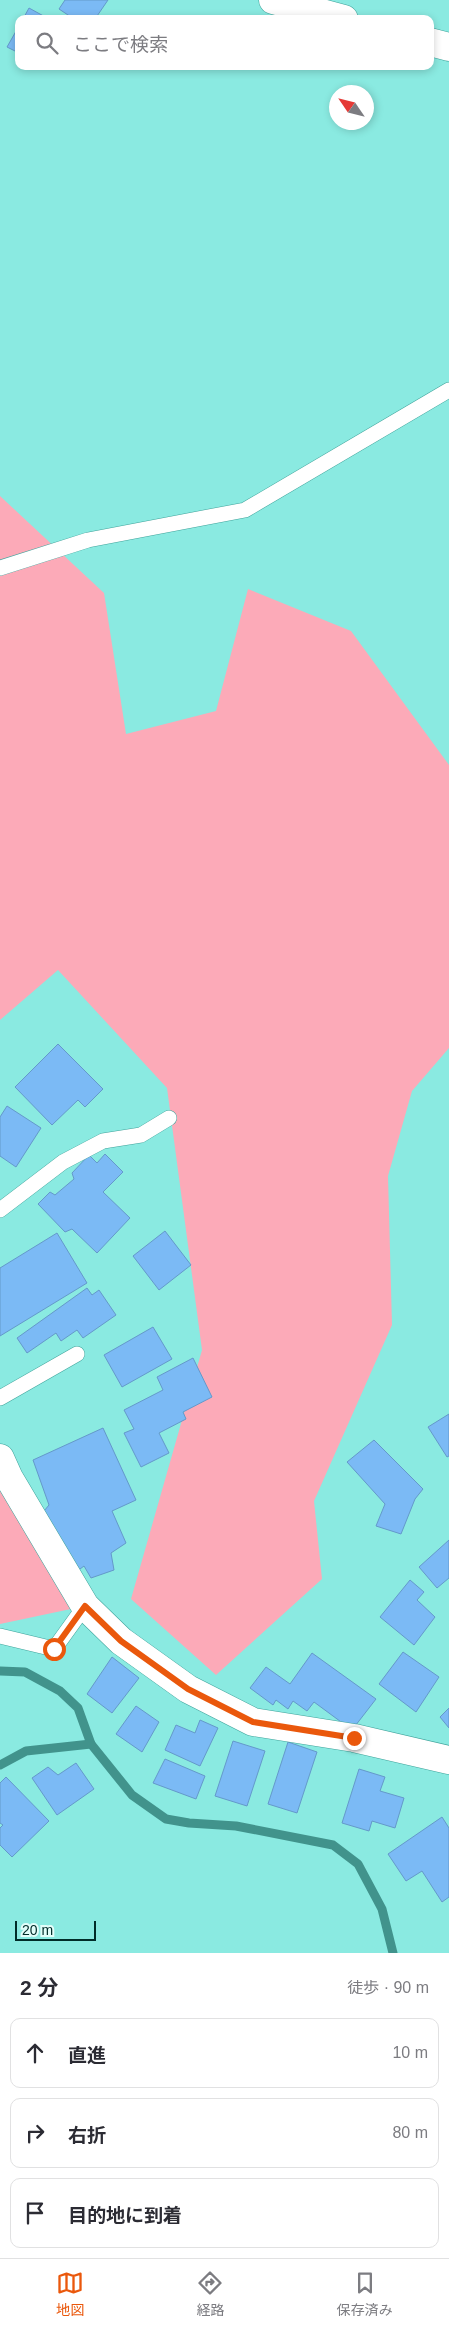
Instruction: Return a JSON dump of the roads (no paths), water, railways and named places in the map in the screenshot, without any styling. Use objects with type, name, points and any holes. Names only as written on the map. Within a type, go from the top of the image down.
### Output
[{"type":"street","points":[[274,0],[329,15]]},
{"type":"street","points":[[434,43],[449,47]]},
{"type":"street","points":[[0,1458],[9,1478],[85,1606],[121,1641],[188,1689],[253,1722],[354,1738],[449,1760]]},
{"type":"lane","points":[[0,568],[88,540],[245,510],[449,390]]},
{"type":"lane","points":[[0,1210],[63,1162],[103,1141],[141,1135],[169,1118]]},
{"type":"lane","points":[[0,1398],[76,1354]]},
{"type":"lane","points":[[0,1636],[54,1649],[85,1606]]},
{"type":"waterway","points":[[0,1671],[25,1672],[60,1691],[78,1708],[91,1744],[132,1795],[166,1819],[189,1823],[236,1826],[333,1845],[358,1864],[382,1909],[393,1953]]},
{"type":"waterway","points":[[0,1765],[26,1751],[91,1744]]}]
